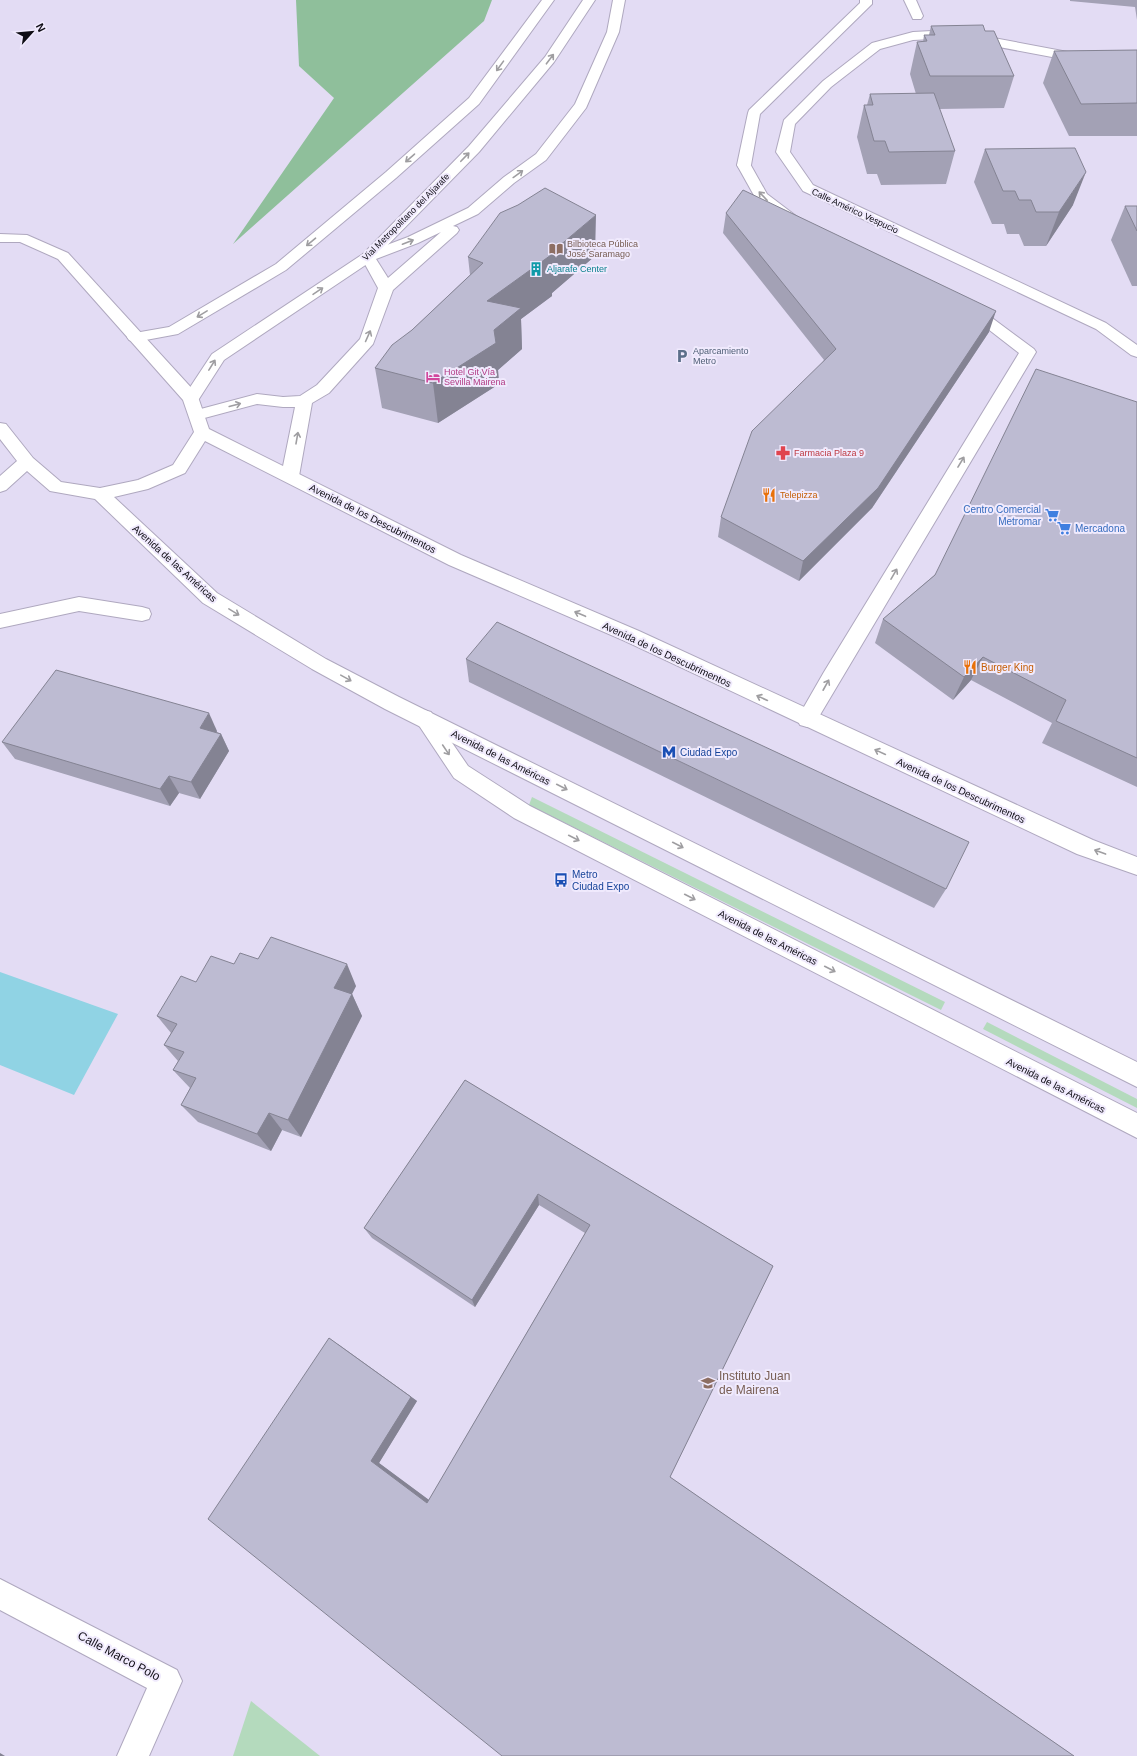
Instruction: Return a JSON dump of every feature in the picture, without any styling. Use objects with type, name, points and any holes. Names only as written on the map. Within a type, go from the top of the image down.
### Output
[{"type":"street","points":[[135,337],[173,331],[281,267],[391,175],[474,101],[548,0]]},
{"type":"street","name":"Vial Metropolitano del Aljarafe","points":[[191,398],[218,357],[368,257],[474,149],[550,59],[589,0]]},
{"type":"street","points":[[0,428],[27,462],[56,487],[100,494],[142,485],[179,469],[200,424],[257,399],[282,402],[304,401],[323,389],[367,341],[386,288],[509,180],[541,157],[580,109],[613,32],[619,0]]},
{"type":"street","points":[[804,229],[761,196],[744,165],[754,114],[866,4],[866,0]]},
{"type":"street","points":[[910,0],[917,16]]},
{"type":"street","name":"Calle Américo Vespucio","points":[[1137,69],[951,34],[913,36],[876,46],[827,84],[789,123],[783,152],[808,188],[1101,326],[1137,352]]},
{"type":"street","points":[[386,288],[368,257],[413,240],[473,211]]},
{"type":"street","points":[[0,238],[22,238],[63,256],[191,398],[200,424]]},
{"type":"street","points":[[807,719],[1028,352],[975,312],[954,301]]},
{"type":"street","points":[[290,476],[304,401]]},
{"type":"street","name":"Avenida de los Descubrimentos","points":[[200,424],[290,476],[455,560],[632,636],[807,719],[1085,847],[1137,866]]},
{"type":"street","points":[[0,486],[27,462]]},
{"type":"street","name":"Avenida de las Américas","points":[[100,494],[210,598],[319,664],[392,703],[1137,1076]]},
{"type":"street","points":[[0,621],[79,604],[142,614]]},
{"type":"street","name":"Avenida de las Américas","points":[[424,718],[461,772],[522,812],[1137,1126]]},
{"type":"street","name":"Calle Marco Polo","points":[[0,1594],[166,1681],[133,1756]]},
{"type":"green space","points":[[296,0],[492,0],[484,21],[233,244],[334,98],[299,66]]},
{"type":"green space","points":[[532,797],[945,1002],[941,1010],[529,805]]},
{"type":"green space","points":[[987,1022],[1137,1099],[1137,1108],[983,1029]]},
{"type":"green space","points":[[251,1701],[320,1756],[233,1756]]},
{"type":"water","points":[[0,972],[118,1014],[74,1095],[0,1065]]},
{"type":"building","points":[[983,25],[985,31],[994,31],[1014,76],[930,76],[917,42],[927,41],[924,35],[935,35],[931,26]]},
{"type":"building","points":[[1137,50],[1137,103],[1081,104],[1054,51]]},
{"type":"building","points":[[934,93],[955,151],[889,152],[885,141],[874,141],[864,105],[873,105],[870,94]]},
{"type":"building","points":[[1075,148],[1086,172],[1059,212],[1036,212],[1031,200],[1019,200],[1015,191],[1003,191],[985,149]]},
{"type":"building","points":[[545,188],[596,215],[552,252],[551,255],[487,301],[521,308],[494,330],[496,343],[433,383],[375,368],[392,345],[412,330],[483,263],[468,257],[500,213],[518,205]]},
{"type":"building","points":[[743,190],[996,311],[878,488],[803,561],[721,517],[752,431],[836,349],[726,213]]},
{"type":"building","points":[[1125,206],[1137,206],[1137,231]]},
{"type":"building","name":"Centro Comercial Metromar","points":[[1036,369],[1137,402],[1137,758],[1056,721],[1066,700],[983,657],[964,677],[883,619],[935,575]]},
{"type":"building","points":[[497,622],[969,842],[946,889],[466,659]]},
{"type":"building","points":[[56,670],[209,713],[200,728],[221,734],[191,782],[169,776],[160,789],[2,742]]},
{"type":"building","points":[[271,937],[347,964],[334,988],[352,994],[288,1120],[269,1113],[257,1134],[181,1105],[196,1078],[173,1070],[184,1052],[164,1045],[177,1024],[157,1016],[181,976],[196,982],[211,956],[234,964],[240,953],[258,959]]},
{"type":"building","points":[[465,1080],[773,1266],[670,1477],[1074,1756],[502,1756],[208,1519],[329,1338],[411,1397],[371,1461],[427,1503],[590,1225],[538,1194],[472,1300],[364,1228]]},
{"type":"place","name":"Bilbioteca Pública José Saramago","points":[[556,249]]},
{"type":"place","name":"Aljarafe Center","points":[[536,269]]},
{"type":"place","name":"Aparcamiento Metro","points":[[682,356]]},
{"type":"place","name":"Hotel Git Vía Sevilla Mairena","points":[[433,377]]},
{"type":"place","name":"Farmacia Plaza 9","points":[[783,453]]},
{"type":"place","name":"Telepizza","points":[[769,495]]},
{"type":"place","name":"Centro Comercial Metromar","points":[[1052,515]]},
{"type":"place","name":"Mercadona","points":[[1064,528]]},
{"type":"place","name":"Burger King","points":[[970,667]]},
{"type":"place","name":"Ciudad Expo","points":[[669,752]]},
{"type":"place","name":"Metro Ciudad Expo","points":[[561,880]]},
{"type":"place","name":"Instituto Juan de Mairena","points":[[708,1383]]}]
